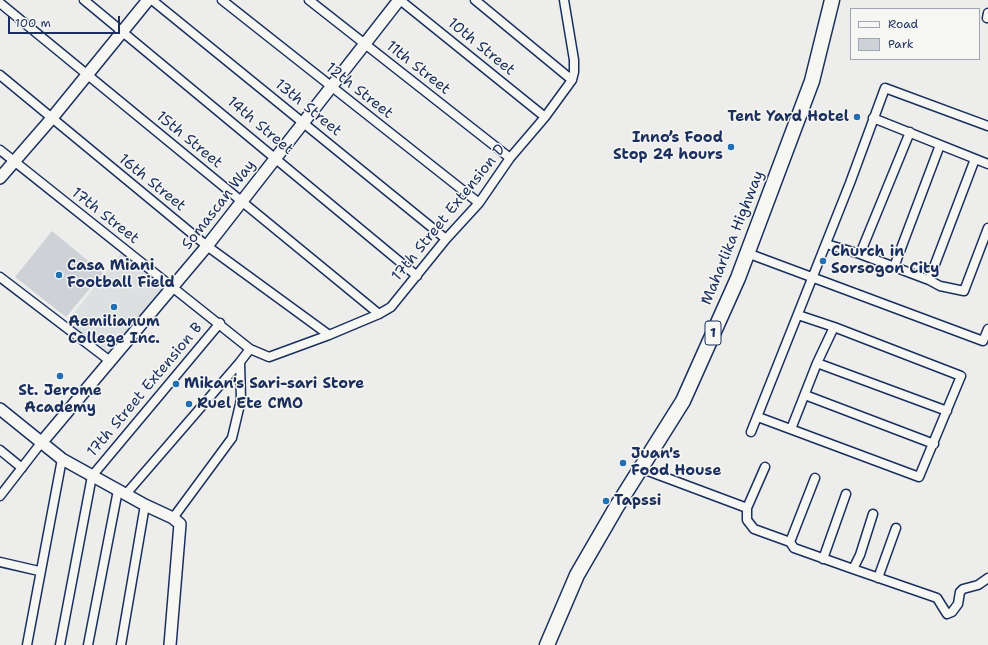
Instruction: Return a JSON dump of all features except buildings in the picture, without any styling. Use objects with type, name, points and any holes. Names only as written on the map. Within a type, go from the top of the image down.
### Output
[{"type":"highway","name":"Maharlika Highway","points":[[547,645],[577,575],[640,468],[683,401],[747,253],[812,81],[832,0]]},
{"type":"street","name":"14th Street","points":[[84,0],[417,276]]},
{"type":"street","points":[[0,178],[52,118],[148,0]]},
{"type":"street","name":"13th Street","points":[[152,0],[446,239]]},
{"type":"street","name":"12th Street","points":[[222,0],[479,203]]},
{"type":"street","name":"11th Street","points":[[309,0],[510,158]]},
{"type":"street","name":"Somascan Way","points":[[41,443],[207,246],[302,122],[400,0]]},
{"type":"street","name":"10th Street","points":[[400,0],[545,117]]},
{"type":"street","points":[[475,0],[572,80],[574,60],[563,0]]},
{"type":"street","name":"15th Street","points":[[0,3],[242,200],[379,314]]},
{"type":"street","name":"16th Street","points":[[0,75],[207,246],[329,335]]},
{"type":"street","name":"17th Street Extension D","points":[[250,349],[269,357],[329,335],[379,314],[391,307],[446,239],[479,203],[510,158],[545,117],[572,80]]},
{"type":"street","points":[[750,432],[758,417],[826,244],[884,88],[988,126]]},
{"type":"street","points":[[873,118],[988,164]]},
{"type":"street","points":[[860,254],[910,132]]},
{"type":"street","points":[[894,267],[940,145]]},
{"type":"street","name":"17th Street","points":[[0,150],[172,287],[220,323],[250,349]]},
{"type":"street","points":[[929,280],[975,159]]},
{"type":"street","points":[[826,244],[860,254],[929,280],[940,286],[964,291],[988,228]]},
{"type":"street","points":[[747,253],[983,341],[988,329]]},
{"type":"street","points":[[0,277],[110,361]]},
{"type":"street","points":[[758,417],[919,477],[961,376],[834,327],[798,315]]},
{"type":"street","name":"17th Street Extension B","points":[[92,476],[220,323]]},
{"type":"street","points":[[791,429],[817,363],[834,327]]},
{"type":"street","points":[[88,645],[122,492],[240,362],[250,349]]},
{"type":"street","points":[[173,518],[232,438],[242,400],[240,362]]},
{"type":"street","points":[[817,363],[947,411]]},
{"type":"street","points":[[805,395],[934,444]]},
{"type":"street","points":[[0,409],[62,459],[145,505],[173,518],[180,524],[170,645]]},
{"type":"street","points":[[1,493],[41,443]]},
{"type":"street","points":[[0,450],[22,468]]},
{"type":"street","points":[[27,645],[39,571],[62,459]]},
{"type":"street","points":[[765,466],[747,508],[747,520],[754,529],[790,542],[794,548],[823,559],[937,598],[947,614],[952,612],[958,604],[960,592],[963,589],[978,585],[988,578]]},
{"type":"street","points":[[640,468],[747,508]]},
{"type":"street","points":[[60,645],[92,476]]},
{"type":"street","points":[[790,542],[815,478]]},
{"type":"street","points":[[823,559],[846,494]]},
{"type":"street","points":[[121,645],[145,505]]},
{"type":"street","points":[[853,569],[860,555],[873,514]]},
{"type":"street","points":[[878,578],[896,528]]},
{"type":"street","points":[[0,562],[39,571]]},
{"type":"shaded area","name":"Aemilianum College Inc.","points":[[122,252],[162,283],[163,290],[109,355],[66,323]]},
{"type":"green space","name":"Casa Miani Football Field","points":[[52,231],[103,273],[66,317],[15,277]]},
{"type":"place","name":"Tent Yard Hotel","points":[[857,117]]},
{"type":"place","name":"Inno’s Food Stop 24 hours","points":[[731,147]]},
{"type":"place","name":"Church in Sorsogon City","points":[[823,261]]},
{"type":"place","name":"Casa Miani Football Field","points":[[59,275]]},
{"type":"place","name":"Aemilianum College Inc.","points":[[114,307]]},
{"type":"place","name":"St. Jerome Academy","points":[[60,376]]},
{"type":"place","name":"Mikan's Sari-sari Store","points":[[176,384]]},
{"type":"place","name":"Ruel Ete CMO","points":[[189,404]]},
{"type":"place","name":"Juan's Food House","points":[[623,463]]},
{"type":"place","name":"Tapssi","points":[[606,501]]}]
